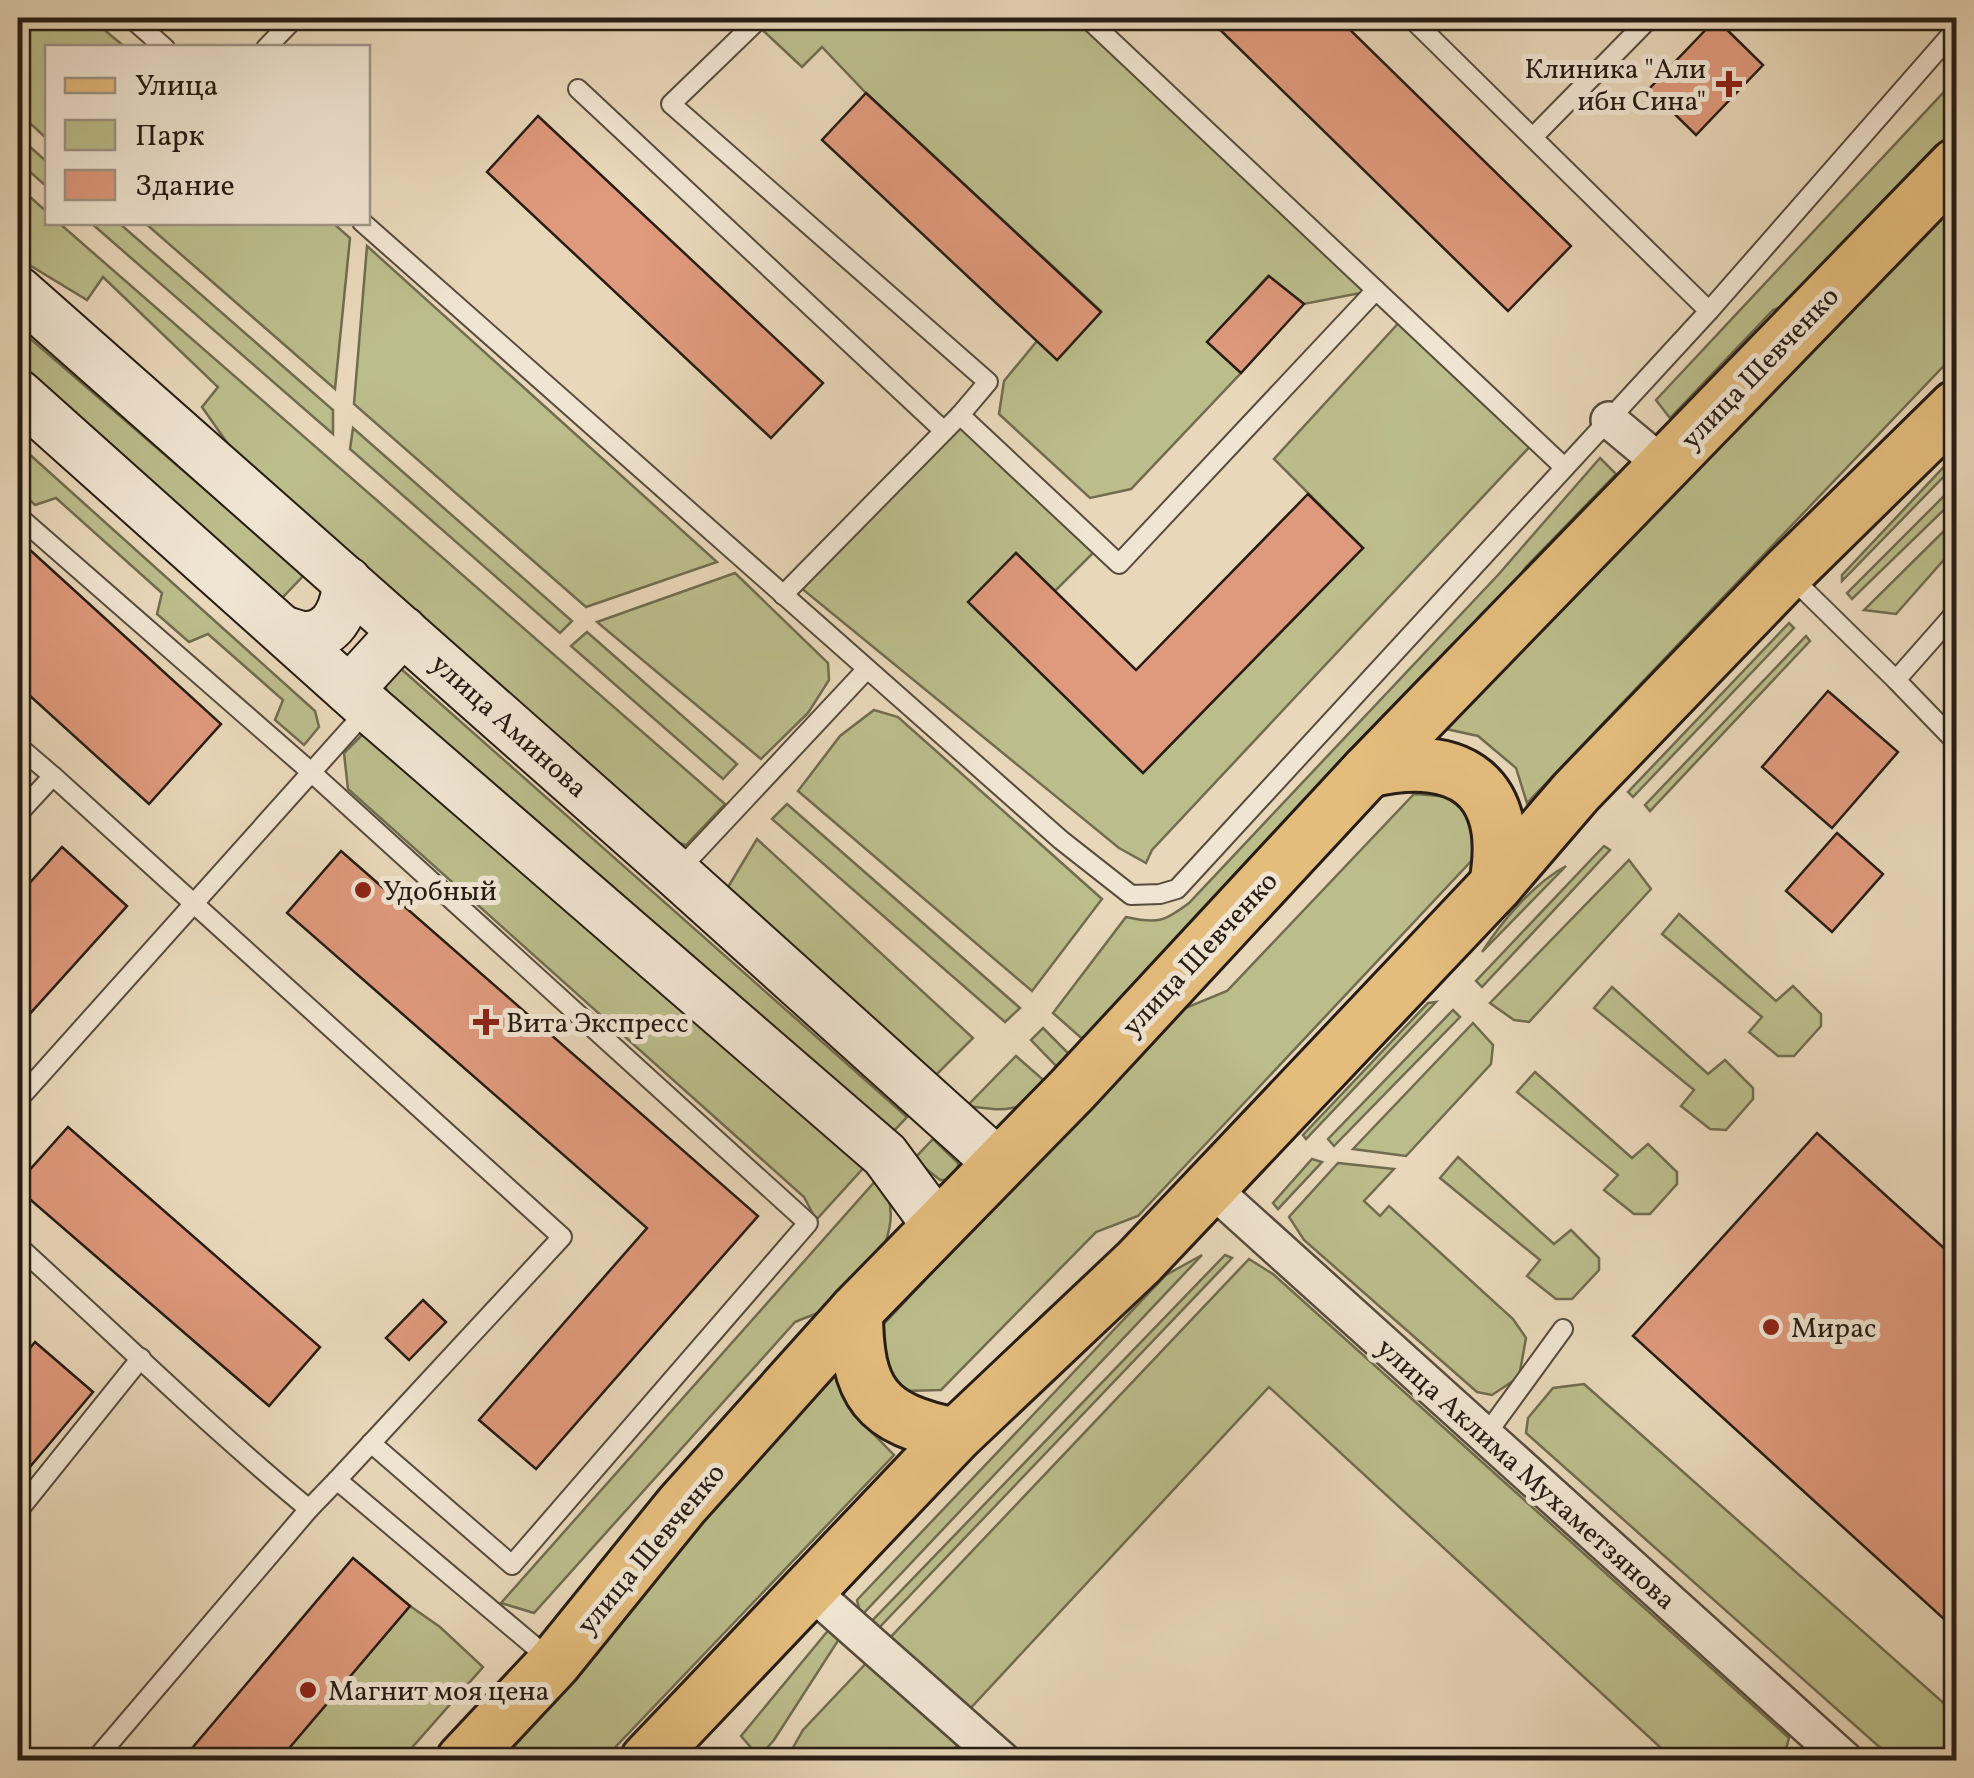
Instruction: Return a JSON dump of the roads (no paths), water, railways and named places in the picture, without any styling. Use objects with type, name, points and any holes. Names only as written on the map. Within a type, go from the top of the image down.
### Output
[{"type":"main road","name":"улица Шевченко","points":[[463,1760],[554,1664],[682,1505],[856,1311],[1072,1090],[1368,771],[1956,164]]},
{"type":"main road","points":[[647,1760],[956,1436],[1139,1262],[1496,885],[1576,792],[1787,573],[1956,407]]},
{"type":"main road","points":[[1368,771],[1399,764],[1429,765],[1454,770],[1475,784],[1493,805],[1500,828],[1501,857],[1496,885]]},
{"type":"main road","points":[[856,1311],[856,1346],[863,1376],[875,1399],[901,1420],[956,1436]]},
{"type":"street","name":"улица Аминова","points":[[18,291],[999,1164]]},
{"type":"street","points":[[18,394],[359,698],[885,1155],[938,1226]]},
{"type":"street","points":[[1609,420],[1663,466]]},
{"type":"street","points":[[284,631],[309,636],[333,624],[346,604],[347,582]]},
{"type":"street","points":[[359,698],[404,631]]},
{"type":"street","name":"улица Аклима Мухаметзянова","points":[[1209,1186],[1845,1760]]},
{"type":"street","points":[[811,1592],[1002,1760]]},
{"type":"lane","points":[[131,18],[162,45]]},
{"type":"lane","points":[[269,45],[294,18]]},
{"type":"lane","points":[[760,18],[670,104],[988,382],[784,595]]},
{"type":"lane","points":[[1087,18],[1564,467]]},
{"type":"lane","points":[[1411,18],[1709,311]]},
{"type":"lane","points":[[1534,136],[1650,18]]},
{"type":"lane","points":[[365,225],[1061,840],[1131,895],[1160,894],[1177,888],[1609,420],[1956,29]]},
{"type":"lane","points":[[578,90],[944,431]]},
{"type":"lane","points":[[960,415],[1119,564],[1376,290]]},
{"type":"lane","points":[[18,516],[311,772],[808,1223],[512,1565],[372,1442]]},
{"type":"lane","points":[[1787,573],[1956,742]]},
{"type":"lane","points":[[1896,680],[1956,612]]},
{"type":"lane","points":[[676,873],[867,669]]},
{"type":"lane","points":[[18,1100],[311,772],[359,698]]},
{"type":"lane","points":[[18,746],[562,1237],[310,1509],[95,1760]]},
{"type":"lane","points":[[18,814],[53,776]]},
{"type":"lane","points":[[18,1246],[142,1358],[226,1442],[310,1509]]},
{"type":"lane","points":[[1485,1436],[1563,1329]]},
{"type":"lane","points":[[18,1511],[142,1358]]},
{"type":"lane","points":[[337,1480],[554,1664]]},
{"type":"place","name":"Клиника \"Али ибн Сина\"","points":[[1729,84]]},
{"type":"place","name":"Удобный","points":[[363,890]]},
{"type":"place","name":"Вита Экспресс","points":[[486,1022]]},
{"type":"place","name":"Мирас","points":[[1771,1327]]},
{"type":"place","name":"Магнит моя цена","points":[[308,1690]]}]
